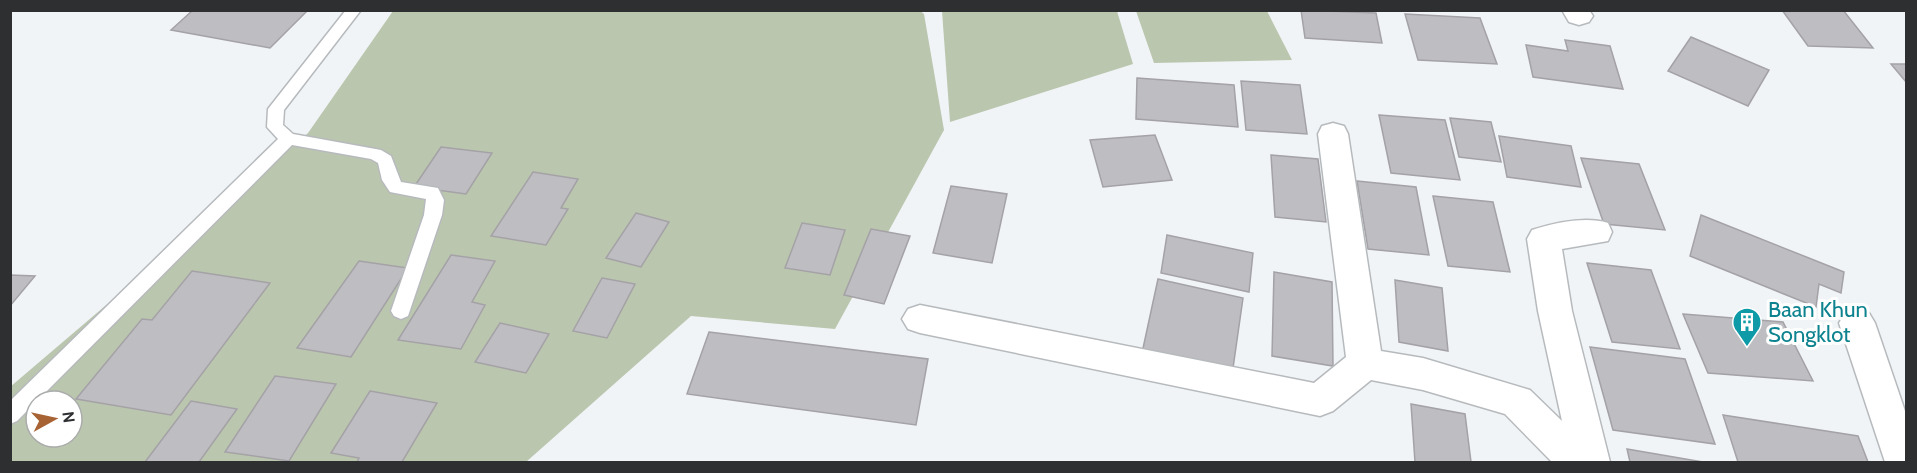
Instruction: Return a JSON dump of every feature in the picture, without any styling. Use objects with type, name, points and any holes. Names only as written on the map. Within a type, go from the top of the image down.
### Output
[{"type":"street","points":[[1333,134],[1365,363]]},
{"type":"street","points":[[1591,462],[1555,311],[1544,239],[1596,232]]},
{"type":"street","points":[[920,319],[1320,400],[1365,363]]},
{"type":"street","points":[[1857,323],[1904,462]]},
{"type":"street","points":[[1365,363],[1423,374],[1517,401],[1577,462]]},
{"type":"lane","points":[[354,10],[276,109],[275,127],[288,139],[375,154],[385,160],[396,188],[432,193],[435,200],[432,215],[400,311]]},
{"type":"lane","points":[[10,415],[288,139]]},
{"type":"green space","points":[[919,10],[924,14],[944,130],[835,329],[691,316],[526,462],[11,462],[10,387],[308,133],[393,11]]},
{"type":"green space","points":[[942,11],[1117,11],[1133,64],[950,122]]},
{"type":"green space","points":[[1136,11],[1267,11],[1292,60],[1154,63]]},
{"type":"building","points":[[193,10],[308,10],[270,48],[171,30]]},
{"type":"building","points":[[1301,10],[1376,13],[1382,43],[1305,38]]},
{"type":"building","points":[[1782,10],[1843,10],[1873,48],[1808,46]]},
{"type":"building","points":[[1405,14],[1480,18],[1497,64],[1418,60]]},
{"type":"building","points":[[1691,37],[1769,70],[1748,106],[1668,71]]},
{"type":"building","points":[[1565,40],[1610,46],[1623,89],[1533,77],[1526,45],[1568,51]]},
{"type":"building","points":[[1891,64],[1906,64],[1906,82]]},
{"type":"building","points":[[1137,78],[1234,85],[1238,127],[1136,119]]},
{"type":"building","points":[[1241,81],[1300,85],[1307,134],[1246,130]]},
{"type":"building","points":[[1379,115],[1445,120],[1460,180],[1391,173]]},
{"type":"building","points":[[1450,118],[1491,122],[1501,162],[1459,157]]},
{"type":"building","points":[[1155,135],[1172,180],[1103,187],[1090,140]]},
{"type":"building","points":[[1499,136],[1571,146],[1581,187],[1507,177]]},
{"type":"building","points":[[441,147],[492,153],[466,194],[414,187]]},
{"type":"building","points":[[1271,155],[1318,159],[1326,222],[1275,217]]},
{"type":"building","points":[[1581,158],[1639,164],[1665,230],[1604,224]]},
{"type":"building","points":[[533,172],[578,179],[561,208],[568,209],[546,245],[491,236]]},
{"type":"building","points":[[1357,181],[1416,187],[1429,255],[1368,249]]},
{"type":"building","points":[[951,186],[1007,194],[992,263],[933,253]]},
{"type":"building","points":[[1433,196],[1493,202],[1510,272],[1448,266]]},
{"type":"building","points":[[636,213],[669,222],[641,267],[606,258]]},
{"type":"building","points":[[1701,215],[1844,272],[1841,293],[1819,284],[1816,307],[1690,256]]},
{"type":"building","points":[[802,223],[845,230],[830,275],[785,268]]},
{"type":"building","points":[[871,229],[910,236],[884,304],[844,295]]},
{"type":"building","points":[[1167,235],[1253,253],[1249,292],[1161,273]]},
{"type":"building","points":[[451,255],[495,261],[472,302],[485,305],[461,349],[398,340]]},
{"type":"building","points":[[359,261],[408,268],[351,357],[297,348]]},
{"type":"building","points":[[1587,263],[1651,270],[1680,349],[1612,342]]},
{"type":"building","points":[[192,271],[270,283],[171,415],[84,400],[84,389],[142,319],[152,320]]},
{"type":"building","points":[[1274,272],[1332,282],[1333,366],[1272,356]]},
{"type":"building","points":[[10,275],[35,276],[10,306]]},
{"type":"building","points":[[602,278],[635,284],[607,338],[573,331]]},
{"type":"building","points":[[1158,279],[1243,298],[1232,375],[1142,353]]},
{"type":"building","points":[[1395,280],[1442,288],[1448,351],[1399,342]]},
{"type":"building","name":"Baan Khun Songklot","points":[[1683,314],[1783,322],[1813,381],[1708,373]]},
{"type":"building","points":[[500,323],[549,334],[526,373],[475,362]]},
{"type":"building","points":[[709,332],[928,359],[916,425],[687,394]]},
{"type":"building","points":[[1590,347],[1685,359],[1715,444],[1613,430]]},
{"type":"building","points":[[275,376],[336,384],[289,461],[225,452]]},
{"type":"building","points":[[370,391],[437,403],[402,462],[357,462],[359,458],[331,453]]},
{"type":"building","points":[[191,401],[237,409],[199,462],[145,462]]},
{"type":"building","points":[[1411,404],[1465,414],[1471,462],[1415,462]]},
{"type":"building","points":[[1723,415],[1858,436],[1868,462],[1738,462]]},
{"type":"building","points":[[1627,449],[1703,462],[1630,462]]},
{"type":"place","name":"Baan Khun Songklot","points":[[1747,348]]}]
